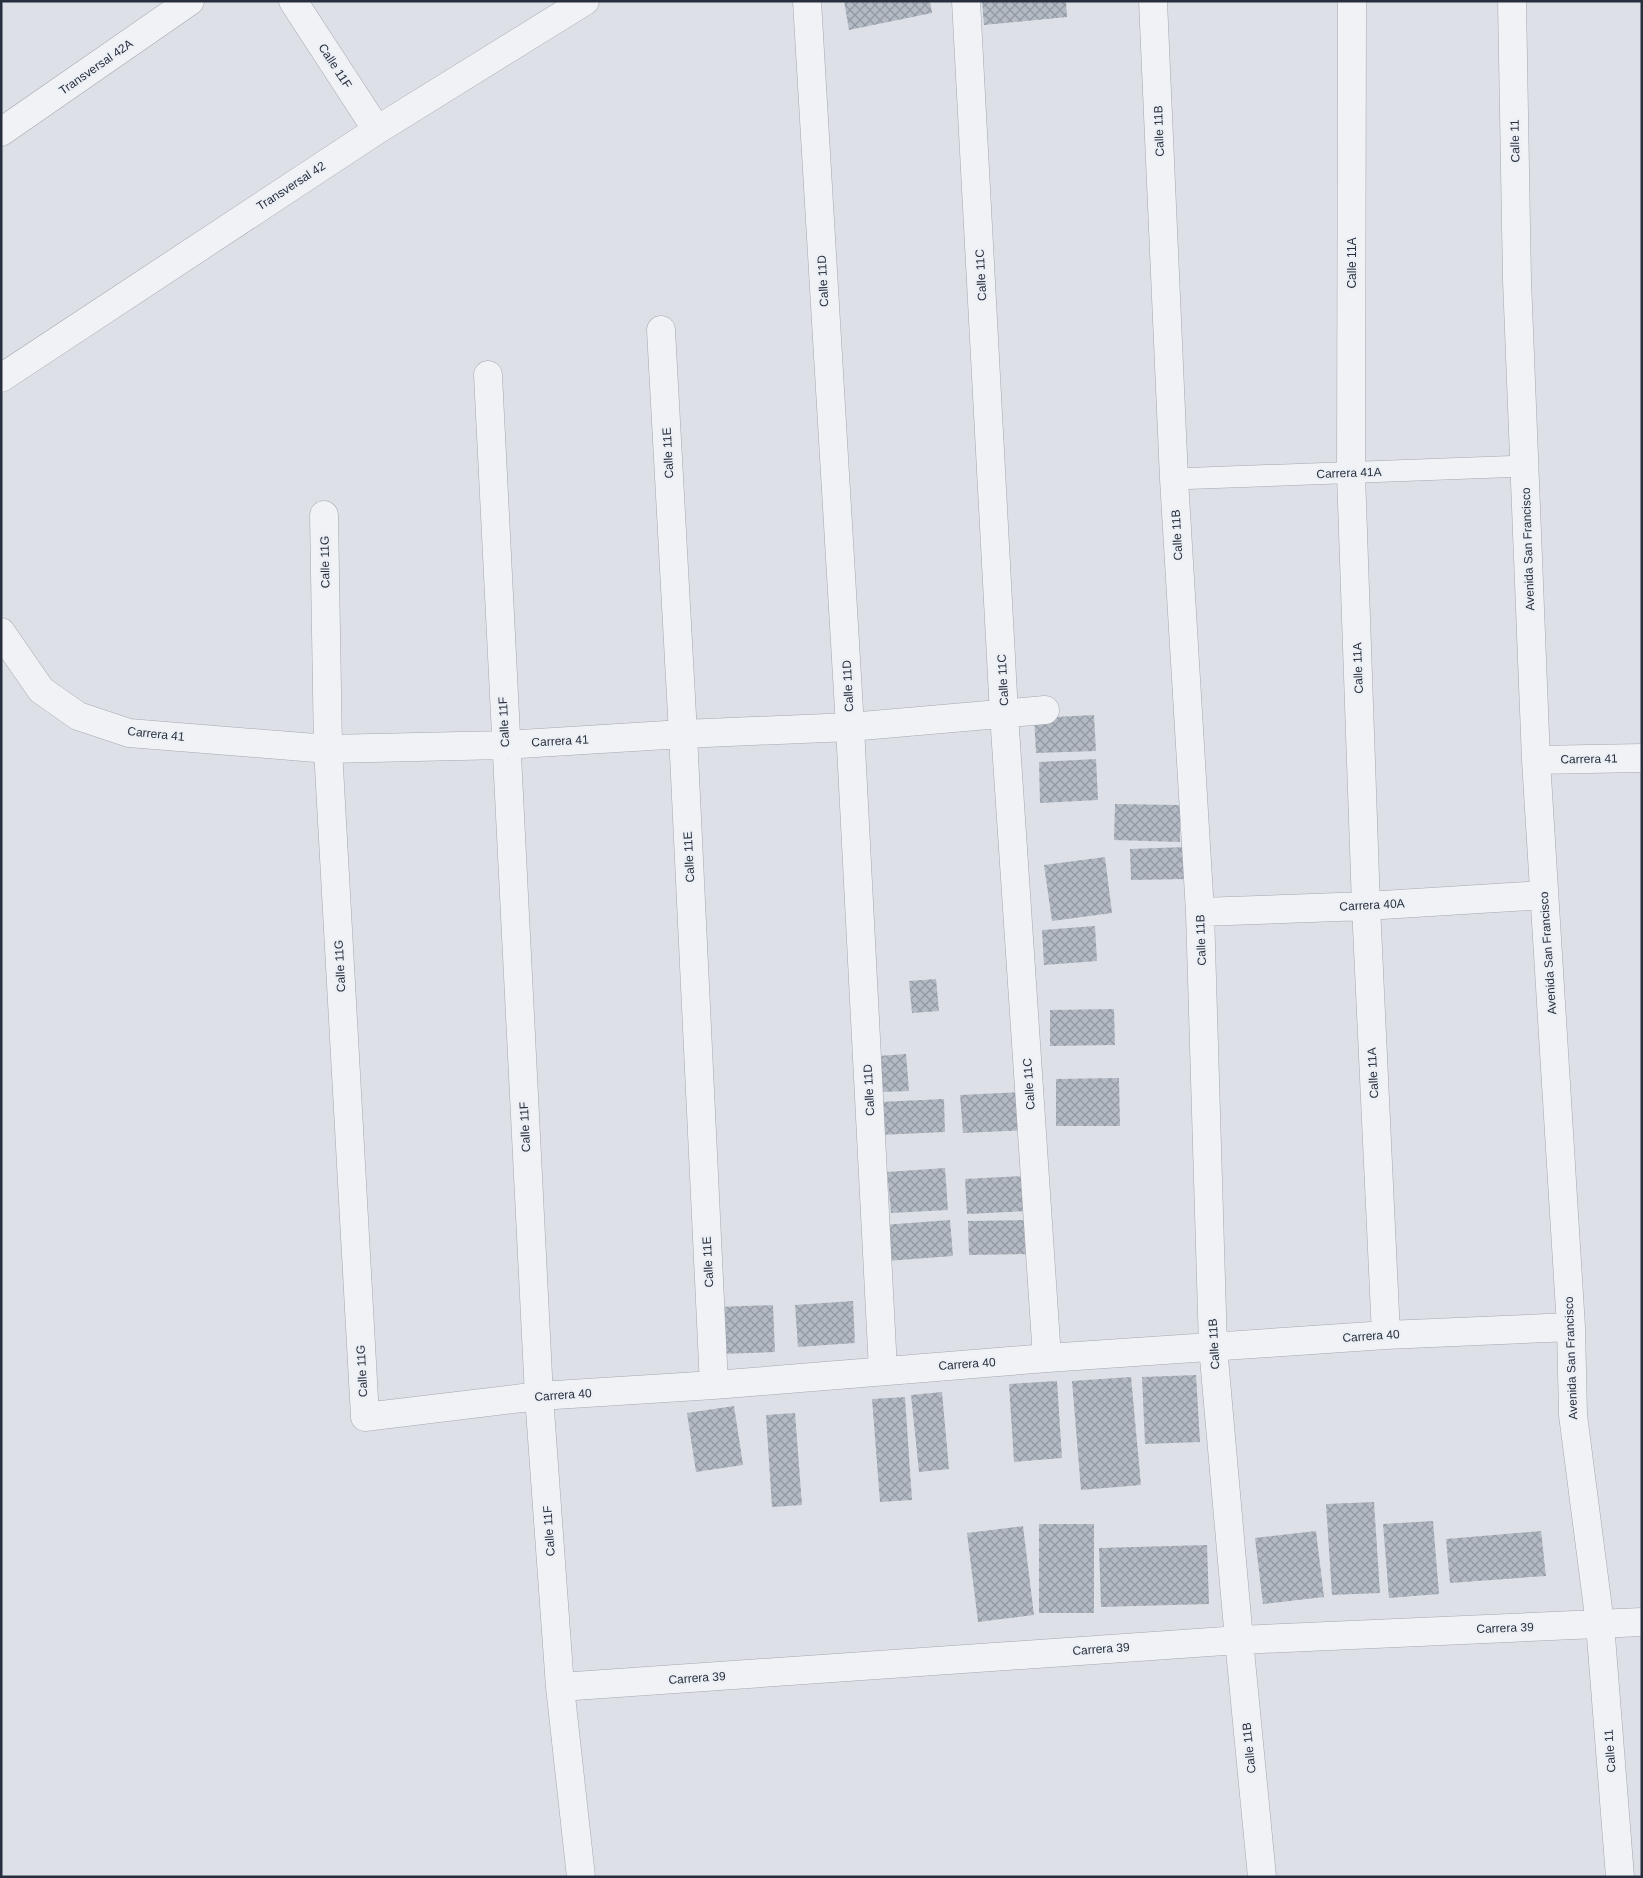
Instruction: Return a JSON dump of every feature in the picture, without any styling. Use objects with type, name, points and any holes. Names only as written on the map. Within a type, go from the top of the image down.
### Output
[{"type":"street","name":"Transversal 42A","points":[[1,132],[190,1]]},
{"type":"street","name":"Calle 11F","points":[[293,1],[377,130]]},
{"type":"street","name":"Transversal 42","points":[[1,378],[377,130],[585,1]]},
{"type":"street","name":"Calle 11D","points":[[807,1],[850,727],[883,1370]]},
{"type":"street","name":"Calle 11C","points":[[966,1],[1004,714],[1047,1358]]},
{"type":"street","name":"Calle 11B","points":[[1153,1],[1174,479],[1200,912],[1213,1347],[1262,1877]]},
{"type":"street","name":"Calle 11A","points":[[1352,1],[1352,474],[1366,906],[1386,1335]]},
{"type":"street","name":"Calle 11","points":[[1512,1],[1517,280]]},
{"type":"street","name":"Avenida San Francisco","points":[[1517,280],[1536,760],[1571,1327],[1573,1415],[1600,1624]]},
{"type":"street","name":"Calle 11E","points":[[661,330],[683,734],[714,1385]]},
{"type":"street","name":"Calle 11F","points":[[488,375],[538,1396],[560,1687],[582,1877]]},
{"type":"street","name":"Calle 11G","points":[[324,515],[328,749],[364,1417]]},
{"type":"street","name":"Carrera 41","points":[[1,632],[41,690],[78,716],[129,733],[328,749],[506,745],[683,734],[850,727],[1045,710]]},
{"type":"street","name":"Carrera 41","points":[[1536,760],[1642,758]]},
{"type":"street","name":"Carrera 40A","points":[[1200,912],[1366,906],[1544,895]]},
{"type":"street","name":"Carrera 40","points":[[364,1417],[538,1396],[714,1385],[883,1370],[1386,1335],[1571,1327]]},
{"type":"street","name":"Carrera 39","points":[[560,1687],[1239,1640],[1642,1622]]},
{"type":"street","name":"Calle 11","points":[[1600,1624],[1620,1877]]},
{"type":"lane","name":"Carrera 41A","points":[[1174,479],[1352,474],[1525,466]]},
{"type":"building","points":[[844,1],[930,1],[932,13],[849,30]]},
{"type":"building","points":[[982,1],[1066,1],[1067,17],[984,25]]},
{"type":"building","points":[[1094,715],[1096,751],[1036,753],[1034,718]]},
{"type":"building","points":[[1096,759],[1098,800],[1040,803],[1039,762]]},
{"type":"building","points":[[1115,804],[1180,805],[1180,842],[1114,840]]},
{"type":"building","points":[[1185,847],[1187,879],[1131,880],[1130,849]]},
{"type":"building","points":[[1105,857],[1112,913],[1052,921],[1044,865]]},
{"type":"building","points":[[1095,926],[1097,961],[1044,965],[1042,930]]},
{"type":"building","points":[[936,979],[939,1011],[912,1013],[909,981]]},
{"type":"building","points":[[1114,1009],[1115,1045],[1050,1046],[1050,1010]]},
{"type":"building","points":[[906,1054],[909,1091],[881,1092],[878,1056]]},
{"type":"building","points":[[1119,1078],[1120,1126],[1056,1126],[1056,1079]]},
{"type":"building","points":[[1023,1092],[1026,1130],[963,1133],[960,1095]]},
{"type":"building","points":[[944,1099],[945,1132],[880,1135],[879,1102]]},
{"type":"building","points":[[945,1168],[948,1210],[891,1213],[887,1172]]},
{"type":"building","points":[[1025,1176],[1027,1211],[967,1214],[965,1179]]},
{"type":"building","points":[[950,1220],[953,1256],[887,1261],[883,1225]]},
{"type":"building","points":[[1027,1220],[1028,1254],[969,1255],[968,1221]]},
{"type":"building","points":[[853,1301],[855,1343],[798,1347],[795,1305]]},
{"type":"building","points":[[773,1305],[775,1352],[719,1354],[716,1307]]},
{"type":"building","points":[[1196,1375],[1200,1442],[1145,1444],[1142,1377]]},
{"type":"building","points":[[1131,1377],[1141,1485],[1081,1490],[1072,1381]]},
{"type":"building","points":[[1057,1381],[1062,1458],[1014,1462],[1009,1384]]},
{"type":"building","points":[[942,1392],[949,1469],[919,1472],[911,1395]]},
{"type":"building","points":[[905,1397],[912,1500],[880,1502],[872,1399]]},
{"type":"building","points":[[734,1406],[743,1465],[696,1472],[687,1413]]},
{"type":"building","points":[[795,1413],[802,1505],[772,1507],[766,1415]]},
{"type":"building","points":[[1374,1502],[1380,1593],[1332,1595],[1326,1504]]},
{"type":"building","points":[[1433,1521],[1439,1594],[1389,1598],[1383,1524]]},
{"type":"building","points":[[1039,1524],[1094,1524],[1094,1613],[1039,1613]]},
{"type":"building","points":[[1023,1526],[1034,1615],[978,1622],[967,1533]]},
{"type":"building","points":[[1316,1531],[1324,1597],[1263,1604],[1255,1538]]},
{"type":"building","points":[[1541,1531],[1546,1576],[1450,1583],[1446,1539]]},
{"type":"building","points":[[1207,1545],[1209,1604],[1101,1607],[1099,1548]]}]
